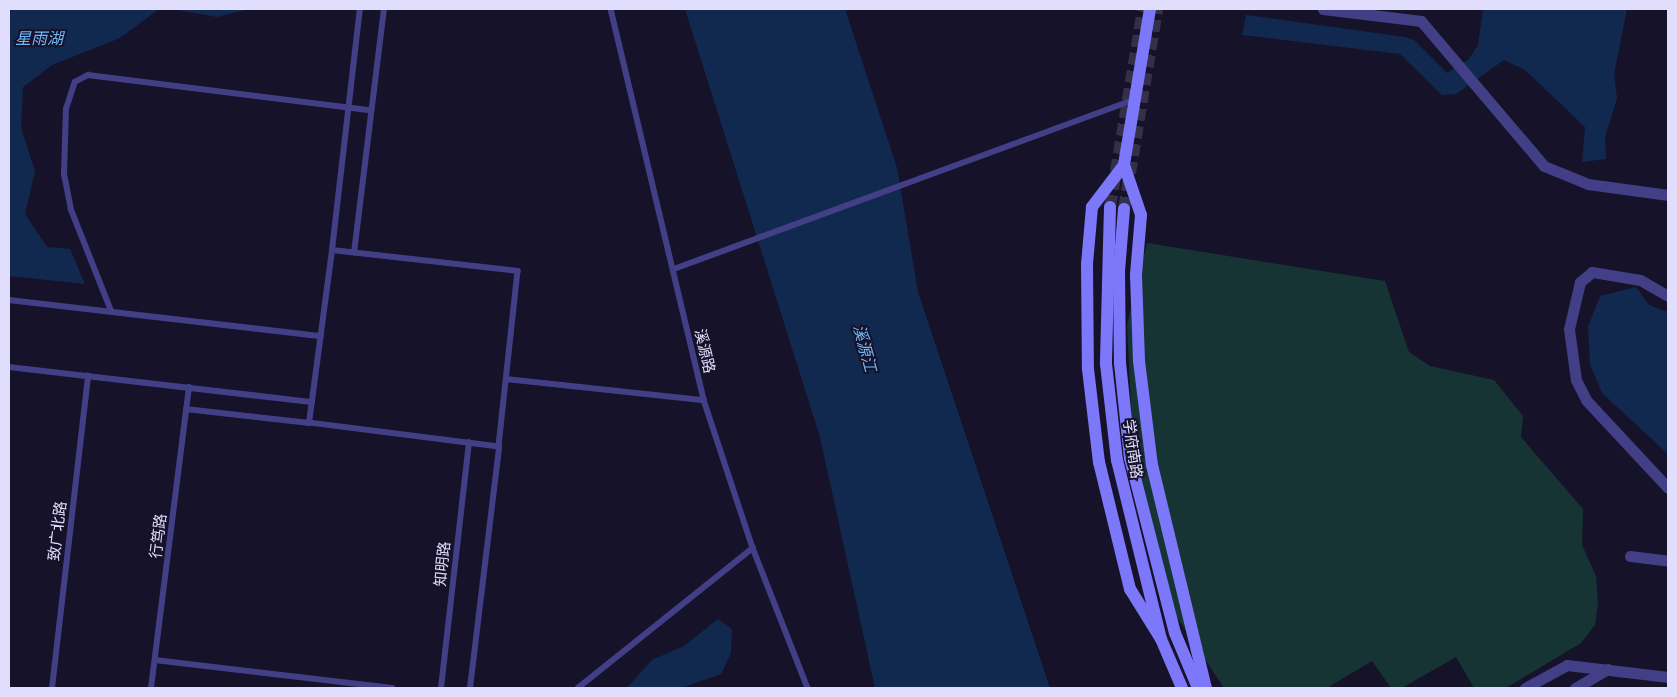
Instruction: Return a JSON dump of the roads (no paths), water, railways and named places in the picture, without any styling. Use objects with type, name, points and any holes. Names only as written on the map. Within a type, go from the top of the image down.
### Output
[{"type":"main road","points":[[1150,9],[1124,165],[1092,207],[1086,264],[1088,369],[1099,462],[1130,589],[1161,639]]},
{"type":"main road","points":[[1124,165],[1141,216],[1136,275],[1139,361],[1152,465],[1206,688]]},
{"type":"main road","name":"学府南路","points":[[1110,207],[1106,364],[1116,460],[1161,639],[1182,688]]},
{"type":"main road","name":"学府南路","points":[[1124,208],[1119,271],[1120,363],[1130,458],[1175,633],[1198,688]]},
{"type":"street","points":[[1323,9],[1420,21],[1544,166],[1588,184],[1668,195]]},
{"type":"street","points":[[1420,21],[1422,9]]},
{"type":"street","points":[[1668,296],[1640,280],[1592,272],[1580,282],[1569,329],[1576,380],[1586,400],[1668,488]]},
{"type":"street","points":[[1630,556],[1668,561]]},
{"type":"street","points":[[1524,688],[1567,665],[1668,677]]},
{"type":"street","points":[[1575,688],[1608,669]]},
{"type":"lane","points":[[309,423],[332,250],[360,9]]},
{"type":"lane","points":[[354,253],[370,110],[384,9]]},
{"type":"lane","name":"溪源路","points":[[611,9],[704,400],[753,548],[808,688]]},
{"type":"lane","points":[[111,311],[71,210],[64,175],[66,109],[75,82],[88,74],[370,110]]},
{"type":"lane","points":[[674,269],[1135,99]]},
{"type":"lane","points":[[332,250],[518,271],[470,688]]},
{"type":"lane","points":[[9,300],[321,336]]},
{"type":"lane","points":[[9,367],[312,402]]},
{"type":"lane","name":"致广北路","points":[[52,688],[88,376]]},
{"type":"lane","points":[[506,379],[704,400]]},
{"type":"lane","name":"行笃路","points":[[151,688],[189,387]]},
{"type":"lane","points":[[186,409],[499,447]]},
{"type":"lane","name":"知明路","points":[[441,688],[468,443]]},
{"type":"lane","points":[[578,688],[753,548]]},
{"type":"lane","points":[[155,660],[392,688]]},
{"type":"water","name":"星雨湖","points":[[9,9],[159,9],[120,38],[52,65],[23,87],[21,128],[35,171],[25,214],[47,247],[70,249],[85,284],[9,276]]},
{"type":"water","points":[[173,9],[249,9],[217,17]]},
{"type":"water","name":"溪源江","points":[[685,9],[845,9],[897,168],[918,292],[1050,688],[875,688],[820,437]]},
{"type":"water","points":[[1483,9],[1627,9],[1614,74],[1617,98],[1605,137],[1606,159],[1582,162],[1585,127],[1525,70],[1504,60],[1456,94],[1442,95],[1400,54],[1242,35],[1246,15],[1405,37],[1414,40],[1447,73],[1468,60],[1478,45]]},
{"type":"water","points":[[1636,287],[1649,305],[1668,312],[1668,454],[1602,393],[1590,364],[1588,327],[1600,296]]},
{"type":"water","points":[[718,619],[732,629],[731,653],[721,674],[681,688],[627,688],[652,660],[684,646]]},
{"type":"tunnel","points":[[1110,207],[1143,9]]},
{"type":"tunnel","points":[[1124,209],[1157,9]]}]
